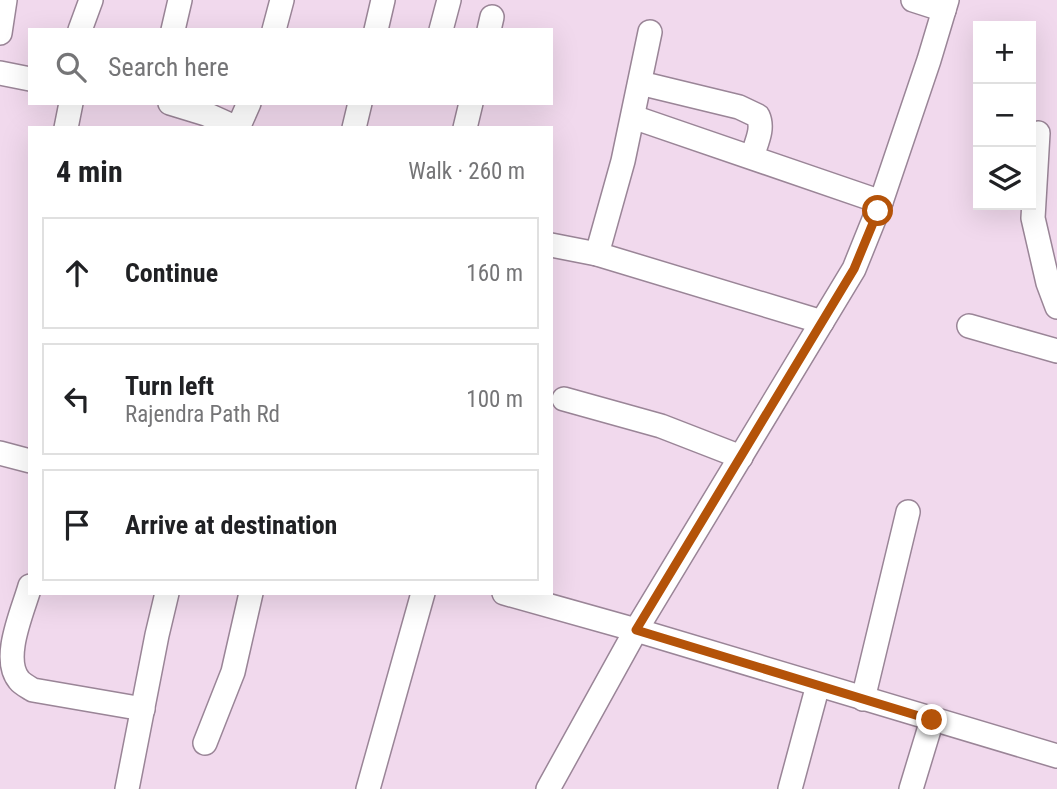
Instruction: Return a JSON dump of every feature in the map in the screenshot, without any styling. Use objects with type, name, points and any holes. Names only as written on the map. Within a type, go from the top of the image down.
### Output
[{"type":"street","points":[[81,28],[91,0]]},
{"type":"street","points":[[173,28],[180,0]]},
{"type":"street","points":[[376,28],[383,0]]},
{"type":"street","points":[[442,28],[449,0]]},
{"type":"street","points":[[548,789],[636,630],[854,269],[881,202],[945,5],[913,0]]},
{"type":"street","points":[[274,28],[276,1]]},
{"type":"street","points":[[597,254],[633,117],[650,32]]},
{"type":"street","points":[[0,74],[28,79]]},
{"type":"street","points":[[640,83],[739,107],[758,116],[761,122],[760,132],[752,157]]},
{"type":"street","points":[[66,126],[71,105]]},
{"type":"street","points":[[174,105],[204,121],[228,126]]},
{"type":"street","points":[[239,126],[248,105]]},
{"type":"street","points":[[354,126],[360,105]]},
{"type":"street","points":[[465,126],[471,105]]},
{"type":"street","points":[[633,117],[881,202]]},
{"type":"street","points":[[1038,133],[1033,218],[1048,282],[1057,307]]},
{"type":"street","points":[[553,245],[597,254],[822,322]]},
{"type":"street","points":[[969,326],[1057,351]]},
{"type":"street","points":[[564,399],[661,426],[741,457]]},
{"type":"street","points":[[0,453],[28,460]]},
{"type":"street","points":[[863,699],[908,512]]},
{"type":"street","points":[[28,593],[11,657],[13,670],[20,682],[33,690],[143,709]]},
{"type":"street","points":[[128,789],[167,595]]},
{"type":"street","points":[[205,743],[233,672],[251,595]]},
{"type":"street","points":[[368,789],[422,595]]},
{"type":"street","points":[[511,595],[1057,756]]},
{"type":"street","points":[[790,789],[818,685]]},
{"type":"street","points":[[911,789],[932,720]]},
{"type":"route","points":[[878,211],[854,269],[636,630],[932,720]]}]
